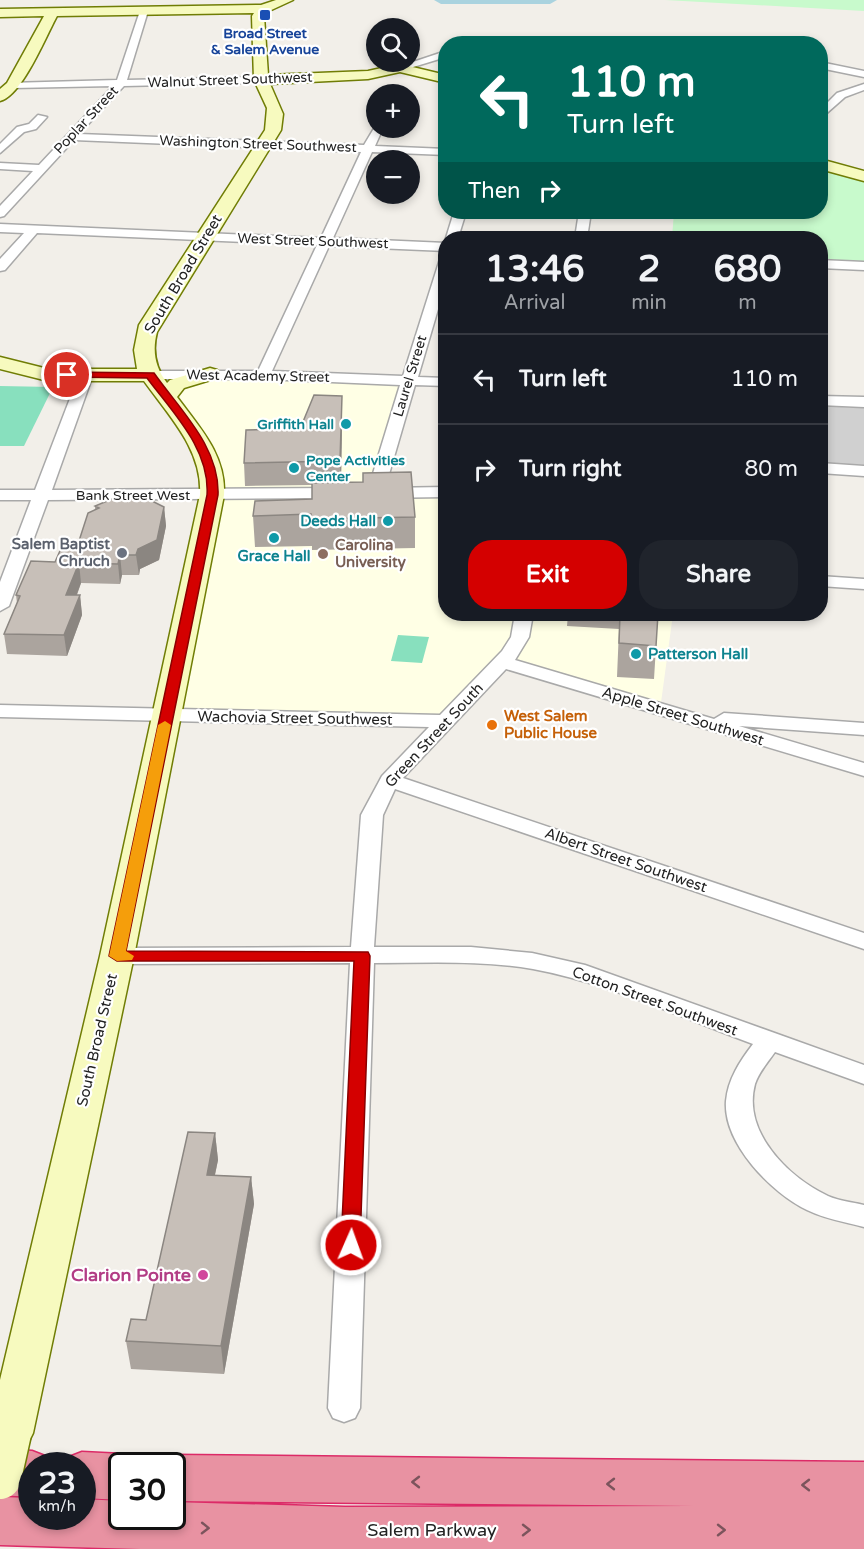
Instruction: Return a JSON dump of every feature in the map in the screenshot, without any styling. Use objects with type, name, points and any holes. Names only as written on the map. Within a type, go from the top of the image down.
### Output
[{"type":"highway","points":[[186,1478],[864,1485]]},
{"type":"highway","name":"Salem Parkway","points":[[0,1521],[345,1530],[864,1530]]},
{"type":"street","points":[[0,13],[263,9],[287,0]]},
{"type":"street","name":"South Broad Street","points":[[0,1478],[14,1460],[212,495],[213,477],[209,459],[150,375],[144,360],[143,346],[149,325],[273,130],[277,119],[276,110],[261,80],[258,16],[263,9]]},
{"type":"street","name":"Poplar Street","points":[[0,213],[121,83],[144,11]]},
{"type":"street","points":[[0,97],[13,85],[53,12]]},
{"type":"street","points":[[420,62],[438,56]]},
{"type":"street","points":[[828,67],[864,74]]},
{"type":"street","name":"Walnut Street Southwest","points":[[13,85],[261,80],[368,75],[382,72]]},
{"type":"street","name":"Walnut Street Southwest","points":[[417,72],[438,77]]},
{"type":"street","points":[[828,108],[841,95],[864,87]]},
{"type":"street","points":[[0,150],[20,135],[21,129],[32,127],[42,117]]},
{"type":"street","points":[[0,134],[20,135]]},
{"type":"street","name":"Washington Street Southwest","points":[[70,137],[438,152]]},
{"type":"street","points":[[263,375],[373,138]]},
{"type":"street","points":[[0,166],[41,168]]},
{"type":"street","points":[[828,166],[864,176]]},
{"type":"street","name":"West Street Southwest","points":[[0,228],[438,247]]},
{"type":"street","points":[[0,267],[33,230]]},
{"type":"street","points":[[828,264],[864,266]]},
{"type":"street","name":"Laurel Street","points":[[364,493],[408,380],[438,284]]},
{"type":"street","name":"West Academy Street","points":[[0,363],[48,375],[210,374],[438,382]]},
{"type":"street","points":[[166,397],[177,384],[210,374]]},
{"type":"street","points":[[0,606],[86,375]]},
{"type":"street","points":[[828,400],[864,402]]},
{"type":"street","points":[[828,469],[864,471]]},
{"type":"street","name":"Bank Street West","points":[[0,495],[438,492]]},
{"type":"street","points":[[828,582],[864,584]]},
{"type":"street","name":"Green Street South","points":[[344,1408],[362,956],[370,830],[376,802],[389,780],[516,646],[522,621]]},
{"type":"street","name":"Apple Street Southwest","points":[[503,662],[864,770]]},
{"type":"street","name":"Wachovia Street Southwest","points":[[0,711],[446,721]]},
{"type":"street","points":[[713,725],[724,719],[864,729]]},
{"type":"street","name":"Albert Street Southwest","points":[[389,780],[864,940]]},
{"type":"street","name":"Cotton Street Southwest","points":[[117,956],[471,955],[532,961],[585,973],[864,1075]]},
{"type":"street","points":[[769,1042],[747,1073],[741,1087],[742,1118],[751,1143],[762,1158],[801,1195],[822,1206],[864,1216]]},
{"type":"shaded area","name":"Carolina University","points":[[150,375],[408,380],[375,492],[438,492],[438,621],[672,621],[660,710],[503,662],[446,721],[167,716],[212,495],[224,477],[217,457]]},
{"type":"shaded area","points":[[828,406],[864,408],[864,465],[828,463]]},
{"type":"green space","points":[[665,0],[864,0],[864,11]]},
{"type":"green space","points":[[828,170],[864,181],[864,261],[828,260],[828,231],[673,231],[673,219],[828,219]]},
{"type":"green space","points":[[0,386],[53,387],[24,446],[0,446]]},
{"type":"green space","points":[[398,635],[429,637],[422,663],[391,661]]},
{"type":"building","points":[[314,395],[342,396],[340,461],[244,463],[246,430],[300,429]]},
{"type":"building","points":[[411,472],[415,517],[311,519],[311,514],[253,516],[255,501],[312,499],[312,483],[363,482],[363,473]]},
{"type":"building","points":[[112,499],[148,499],[164,507],[157,540],[138,549],[136,555],[120,555],[118,564],[79,563],[66,595],[80,595],[64,635],[4,634],[20,596],[16,595],[31,561],[55,562],[63,544],[78,544],[88,513],[99,508],[95,506]]},
{"type":"building","points":[[620,621],[658,621],[656,646],[619,643]]},
{"type":"building","name":"Clarion Pointe","points":[[188,1132],[215,1133],[207,1175],[251,1177],[221,1346],[126,1341],[131,1319],[146,1320]]},
{"type":"waterway","points":[[441,0],[550,0]]},
{"type":"slow traffic","points":[[126,956],[117,956],[165,725]]},
{"type":"place","name":"Broad Street & Salem Avenue","points":[[265,15]]},
{"type":"place","name":"Griffith Hall","points":[[346,424]]},
{"type":"place","name":"Pope Activities Center","points":[[294,468]]},
{"type":"place","name":"Deeds Hall","points":[[388,521]]},
{"type":"place","name":"Grace Hall","points":[[274,538]]},
{"type":"place","name":"Salem Baptist Chruch","points":[[122,553]]},
{"type":"place","name":"Carolina University","points":[[323,554]]},
{"type":"place","name":"Patterson Hall","points":[[636,654]]},
{"type":"place","name":"West Salem Public House","points":[[492,725]]},
{"type":"place","name":"Clarion Pointe","points":[[203,1275]]},
{"type":"route","points":[[67,375],[150,375],[203,448],[209,459],[213,477],[212,495],[117,956],[362,956],[351,1245]]}]
